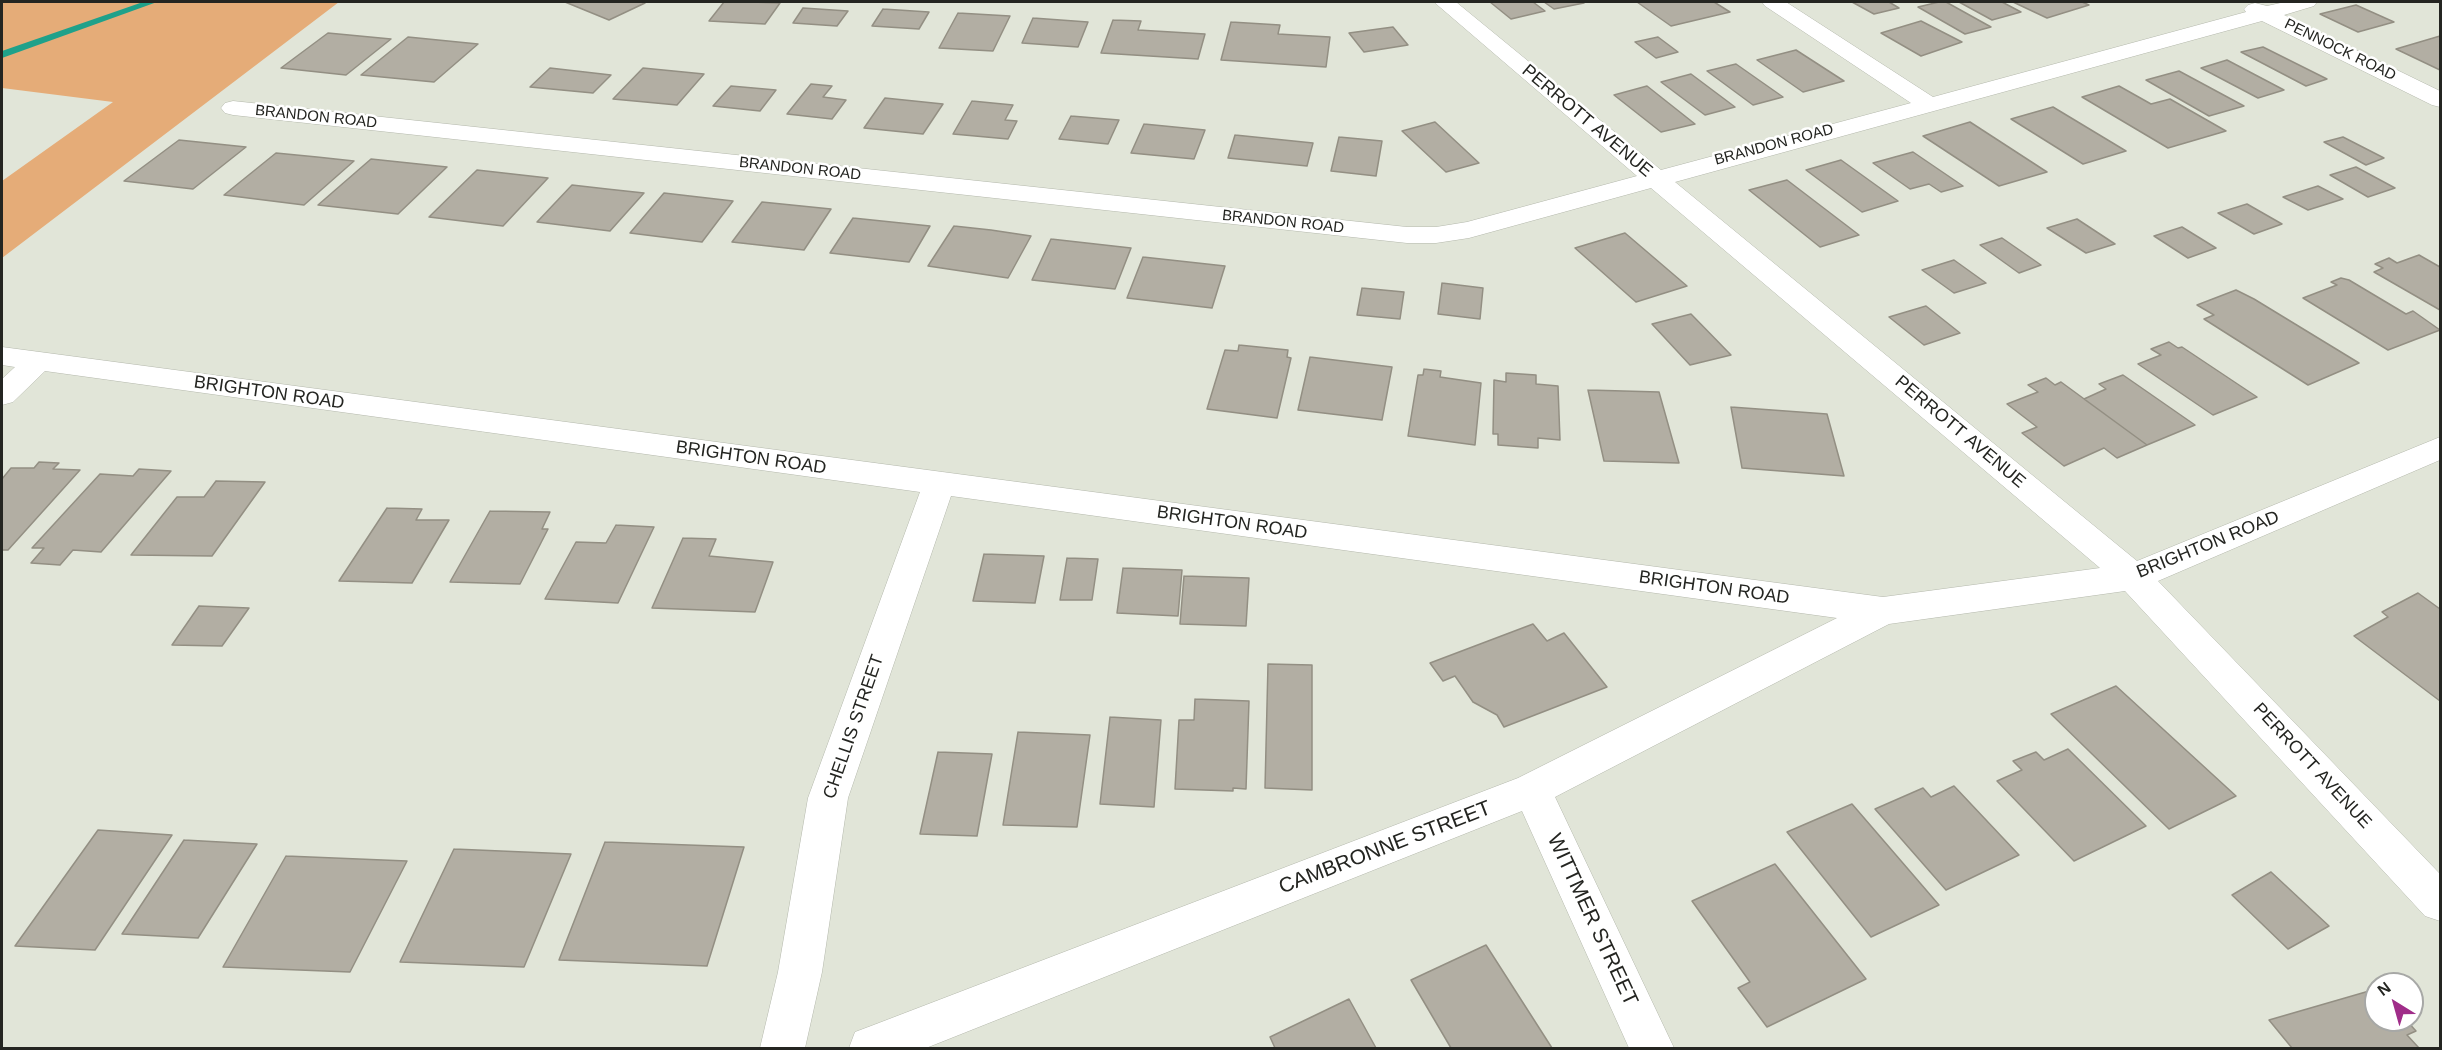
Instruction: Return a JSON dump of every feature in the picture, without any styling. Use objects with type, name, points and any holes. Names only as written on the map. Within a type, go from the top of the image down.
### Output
[{"type":"street","name":"PERROTT AVENUE","points":[[1444,2],[2133,577],[2440,902]]},
{"type":"street","points":[[1772,2],[1929,104]]},
{"type":"street","name":"PENNOCK ROAD","points":[[2240,2],[2440,100]]},
{"type":"street","name":"BRANDON ROAD","points":[[233,108],[1407,235],[1436,235],[1468,230],[1655,177],[2307,2]]},
{"type":"street","name":"BRIGHTON ROAD","points":[[2,356],[1883,611],[2133,577],[2440,448]]},
{"type":"street","points":[[2,395],[38,362]]},
{"type":"street","name":"CHELLIS STREET","points":[[782,1048],[800,972],[828,798],[939,484]]},
{"type":"street","name":"CAMBRONNE STREET","points":[[871,1048],[1532,790],[1883,611]]},
{"type":"street","name":"WITTMER STREET","points":[[1532,790],[1652,1048]]},
{"type":"shaded area","points":[[2,2],[339,2],[2,258],[2,181],[113,102],[2,88]]},
{"type":"building","points":[[565,2],[641,2],[645,3],[609,20]]},
{"type":"building","points":[[724,2],[780,3],[765,24],[709,21]]},
{"type":"building","points":[[1490,2],[1533,2],[1545,11],[1511,19]]},
{"type":"building","points":[[1544,2],[1583,2],[1584,3],[1554,9]]},
{"type":"building","points":[[1637,2],[1714,2],[1730,12],[1671,26]]},
{"type":"building","points":[[1852,2],[1889,2],[1899,8],[1874,14]]},
{"type":"building","points":[[1946,2],[1991,27],[1965,34],[1918,7]]},
{"type":"building","points":[[1959,2],[2002,2],[2021,12],[1992,20]]},
{"type":"building","points":[[2013,2],[2082,2],[2089,5],[2047,18]]},
{"type":"building","points":[[2356,5],[2394,22],[2358,32],[2320,14]]},
{"type":"building","points":[[803,8],[848,11],[837,26],[793,23]]},
{"type":"building","points":[[883,9],[929,12],[919,29],[872,26]]},
{"type":"building","points":[[958,13],[1010,16],[993,51],[939,48]]},
{"type":"building","points":[[1033,18],[1088,22],[1078,47],[1022,43]]},
{"type":"building","points":[[1113,20],[1141,21],[1138,30],[1205,34],[1198,59],[1101,53]]},
{"type":"building","points":[[1921,21],[1962,42],[1921,56],[1881,33]]},
{"type":"building","points":[[1231,22],[1280,25],[1278,34],[1330,37],[1326,67],[1221,60]]},
{"type":"building","points":[[1393,27],[1408,45],[1364,52],[1349,33]]},
{"type":"building","points":[[328,33],[391,39],[346,75],[281,68]]},
{"type":"building","points":[[2440,36],[2440,70],[2396,49]]},
{"type":"building","points":[[408,37],[478,44],[434,82],[361,75]]},
{"type":"building","points":[[1658,37],[1678,52],[1656,58],[1635,42]]},
{"type":"building","points":[[2263,47],[2327,79],[2306,86],[2241,52]]},
{"type":"building","points":[[1796,50],[1844,81],[1803,92],[1757,60]]},
{"type":"building","points":[[2227,60],[2284,90],[2258,98],[2201,68]]},
{"type":"building","points":[[1736,64],[1783,97],[1753,105],[1707,71]]},
{"type":"building","points":[[550,68],[611,75],[593,93],[530,87]]},
{"type":"building","points":[[643,68],[704,74],[677,105],[613,99]]},
{"type":"building","points":[[2179,71],[2244,106],[2209,116],[2146,80]]},
{"type":"building","points":[[1691,74],[1735,107],[1705,115],[1661,82]]},
{"type":"building","points":[[811,84],[832,86],[823,97],[846,100],[832,119],[787,114]]},
{"type":"building","points":[[731,86],[776,90],[760,111],[713,106]]},
{"type":"building","points":[[1647,86],[1695,124],[1661,132],[1614,95]]},
{"type":"building","points":[[2119,86],[2151,104],[2170,99],[2226,131],[2168,148],[2082,97]]},
{"type":"building","points":[[885,98],[943,104],[923,134],[864,128]]},
{"type":"building","points":[[972,101],[1013,105],[1005,120],[1017,121],[1008,139],[953,134]]},
{"type":"building","points":[[2053,107],[2126,151],[2083,164],[2011,119]]},
{"type":"building","points":[[1071,116],[1119,120],[1108,144],[1059,139]]},
{"type":"building","points":[[1435,122],[1479,163],[1446,172],[1402,131]]},
{"type":"building","points":[[1970,122],[2047,172],[1999,186],[1923,136]]},
{"type":"building","points":[[1144,124],[1205,130],[1194,159],[1131,153]]},
{"type":"building","points":[[1235,135],[1313,143],[1307,166],[1228,158]]},
{"type":"building","points":[[1339,137],[1382,141],[1376,176],[1331,171]]},
{"type":"building","points":[[2343,137],[2384,158],[2366,165],[2324,142]]},
{"type":"building","points":[[179,140],[246,147],[193,189],[124,181]]},
{"type":"building","points":[[1913,152],[1963,186],[1941,192],[1929,184],[1910,189],[1873,163]]},
{"type":"building","points":[[276,153],[354,161],[304,205],[224,195]]},
{"type":"building","points":[[371,159],[447,167],[398,214],[318,205]]},
{"type":"building","points":[[1841,160],[1898,201],[1862,212],[1806,170]]},
{"type":"building","points":[[2356,167],[2395,188],[2368,197],[2330,175]]},
{"type":"building","points":[[477,170],[548,178],[503,226],[429,217]]},
{"type":"building","points":[[1787,180],[1859,235],[1820,247],[1749,190]]},
{"type":"building","points":[[572,185],[644,193],[610,231],[537,222]]},
{"type":"building","points":[[2318,186],[2343,199],[2308,210],[2283,197]]},
{"type":"building","points":[[664,193],[733,201],[702,242],[630,233]]},
{"type":"building","points":[[762,202],[831,209],[804,250],[732,242]]},
{"type":"building","points":[[2247,204],[2282,224],[2254,234],[2218,213]]},
{"type":"building","points":[[853,218],[930,226],[909,262],[830,253]]},
{"type":"building","points":[[2077,219],[2115,244],[2086,253],[2047,228]]},
{"type":"building","points":[[954,226],[1031,236],[1008,278],[928,266]]},
{"type":"building","points":[[2182,227],[2216,248],[2188,258],[2154,236]]},
{"type":"building","points":[[1625,233],[1687,286],[1636,302],[1575,248]]},
{"type":"building","points":[[2002,238],[2041,265],[2019,273],[1980,245]]},
{"type":"building","points":[[1051,239],[1131,248],[1115,289],[1032,280]]},
{"type":"building","points":[[2419,255],[2440,267],[2440,310],[2374,272],[2383,268],[2375,264],[2389,258],[2397,263]]},
{"type":"building","points":[[1143,257],[1225,266],[1212,308],[1127,298]]},
{"type":"building","points":[[1954,260],[1986,283],[1954,293],[1922,270]]},
{"type":"building","points":[[2341,278],[2349,280],[2406,314],[2413,311],[2440,330],[2388,350],[2303,298],[2337,285],[2331,282]]},
{"type":"building","points":[[1442,283],[1483,288],[1480,319],[1438,314]]},
{"type":"building","points":[[1362,288],[1404,292],[1400,319],[1357,315]]},
{"type":"building","points":[[2236,290],[2359,363],[2308,385],[2204,319],[2214,315],[2197,305]]},
{"type":"building","points":[[1926,306],[1960,333],[1924,345],[1889,317]]},
{"type":"building","points":[[1691,314],[1731,355],[1690,365],[1652,324]]},
{"type":"building","points":[[2169,342],[2178,348],[2182,347],[2257,397],[2213,415],[2138,364],[2161,355],[2151,349]]},
{"type":"building","points":[[1239,345],[1288,350],[1287,357],[1291,358],[1277,418],[1207,409],[1225,350],[1238,351]]},
{"type":"building","points":[[1310,357],[1392,367],[1382,420],[1298,410]]},
{"type":"building","points":[[1424,369],[1441,371],[1440,377],[1481,383],[1475,445],[1408,436],[1418,375],[1423,375]]},
{"type":"building","points":[[1506,373],[1536,375],[1536,384],[1558,386],[1560,440],[1538,438],[1538,448],[1498,445],[1498,434],[1493,434],[1494,380],[1506,382]]},
{"type":"building","points":[[2123,375],[2195,425],[2147,445],[2084,399],[2106,389],[2099,384]]},
{"type":"building","points":[[2046,378],[2055,385],[2061,382],[2147,445],[2117,458],[2104,448],[2064,466],[2022,433],[2037,427],[2007,404],[2038,392],[2028,385]]},
{"type":"building","points":[[1588,390],[1659,392],[1679,463],[1604,461]]},
{"type":"building","points":[[1731,407],[1827,414],[1844,476],[1742,468]]},
{"type":"building","points":[[39,462],[59,463],[53,469],[80,470],[8,550],[2,550],[2,479],[11,468],[34,468]]},
{"type":"building","points":[[139,469],[171,471],[101,552],[73,550],[60,565],[31,563],[44,548],[32,548],[100,474],[133,476]]},
{"type":"building","points":[[216,481],[265,482],[212,556],[131,555],[177,497],[204,497]]},
{"type":"building","points":[[387,508],[422,509],[416,520],[449,520],[412,583],[339,581]]},
{"type":"building","points":[[490,511],[550,512],[542,529],[548,529],[520,584],[450,582]]},
{"type":"building","points":[[616,525],[654,527],[618,603],[545,599],[576,542],[606,543]]},
{"type":"building","points":[[683,538],[716,539],[709,556],[773,562],[755,612],[652,608]]},
{"type":"building","points":[[984,554],[1044,556],[1035,603],[973,601]]},
{"type":"building","points":[[1067,558],[1098,559],[1092,600],[1060,600]]},
{"type":"building","points":[[1123,568],[1182,570],[1178,616],[1117,613]]},
{"type":"building","points":[[1184,576],[1249,578],[1246,626],[1180,624]]},
{"type":"building","points":[[2418,593],[2440,609],[2440,701],[2354,636],[2388,617],[2382,612]]},
{"type":"building","points":[[199,606],[249,608],[222,646],[172,645]]},
{"type":"building","points":[[1533,624],[1547,641],[1564,633],[1607,687],[1504,727],[1497,715],[1473,702],[1455,676],[1443,681],[1430,663]]},
{"type":"building","points":[[1268,664],[1312,665],[1312,790],[1265,788]]},
{"type":"building","points":[[2116,686],[2236,796],[2169,829],[2051,714]]},
{"type":"building","points":[[1195,699],[1249,701],[1246,789],[1233,788],[1233,791],[1175,789],[1179,720],[1194,720]]},
{"type":"building","points":[[1110,717],[1161,720],[1154,807],[1100,804]]},
{"type":"building","points":[[1018,732],[1090,735],[1077,827],[1003,825]]},
{"type":"building","points":[[2068,749],[2146,826],[2074,861],[1997,781],[2022,770],[2013,761],[2036,752],[2044,760]]},
{"type":"building","points":[[938,752],[992,754],[977,836],[920,834]]},
{"type":"building","points":[[1954,786],[2019,855],[1946,890],[1875,809],[1923,788],[1931,797]]},
{"type":"building","points":[[1852,804],[1939,905],[1871,937],[1787,832]]},
{"type":"building","points":[[98,830],[172,835],[95,950],[15,946]]},
{"type":"building","points":[[184,840],[257,844],[198,938],[122,934]]},
{"type":"building","points":[[605,842],[744,847],[707,966],[559,960]]},
{"type":"building","points":[[454,849],[571,854],[524,967],[400,962]]},
{"type":"building","points":[[286,856],[407,861],[350,972],[223,967]]},
{"type":"building","points":[[1775,864],[1866,979],[1767,1027],[1738,988],[1750,982],[1692,901]]},
{"type":"building","points":[[2271,872],[2329,926],[2288,949],[2232,895]]},
{"type":"building","points":[[1486,945],[1552,1048],[1451,1048],[1411,980]]},
{"type":"building","points":[[2364,992],[2364,1032],[2414,1032],[2407,1035],[2419,1048],[2292,1048],[2269,1020]]},
{"type":"building","points":[[1349,999],[1376,1048],[1275,1048],[1270,1037]]},
{"type":"waterway","points":[[2,55],[152,2]]}]
